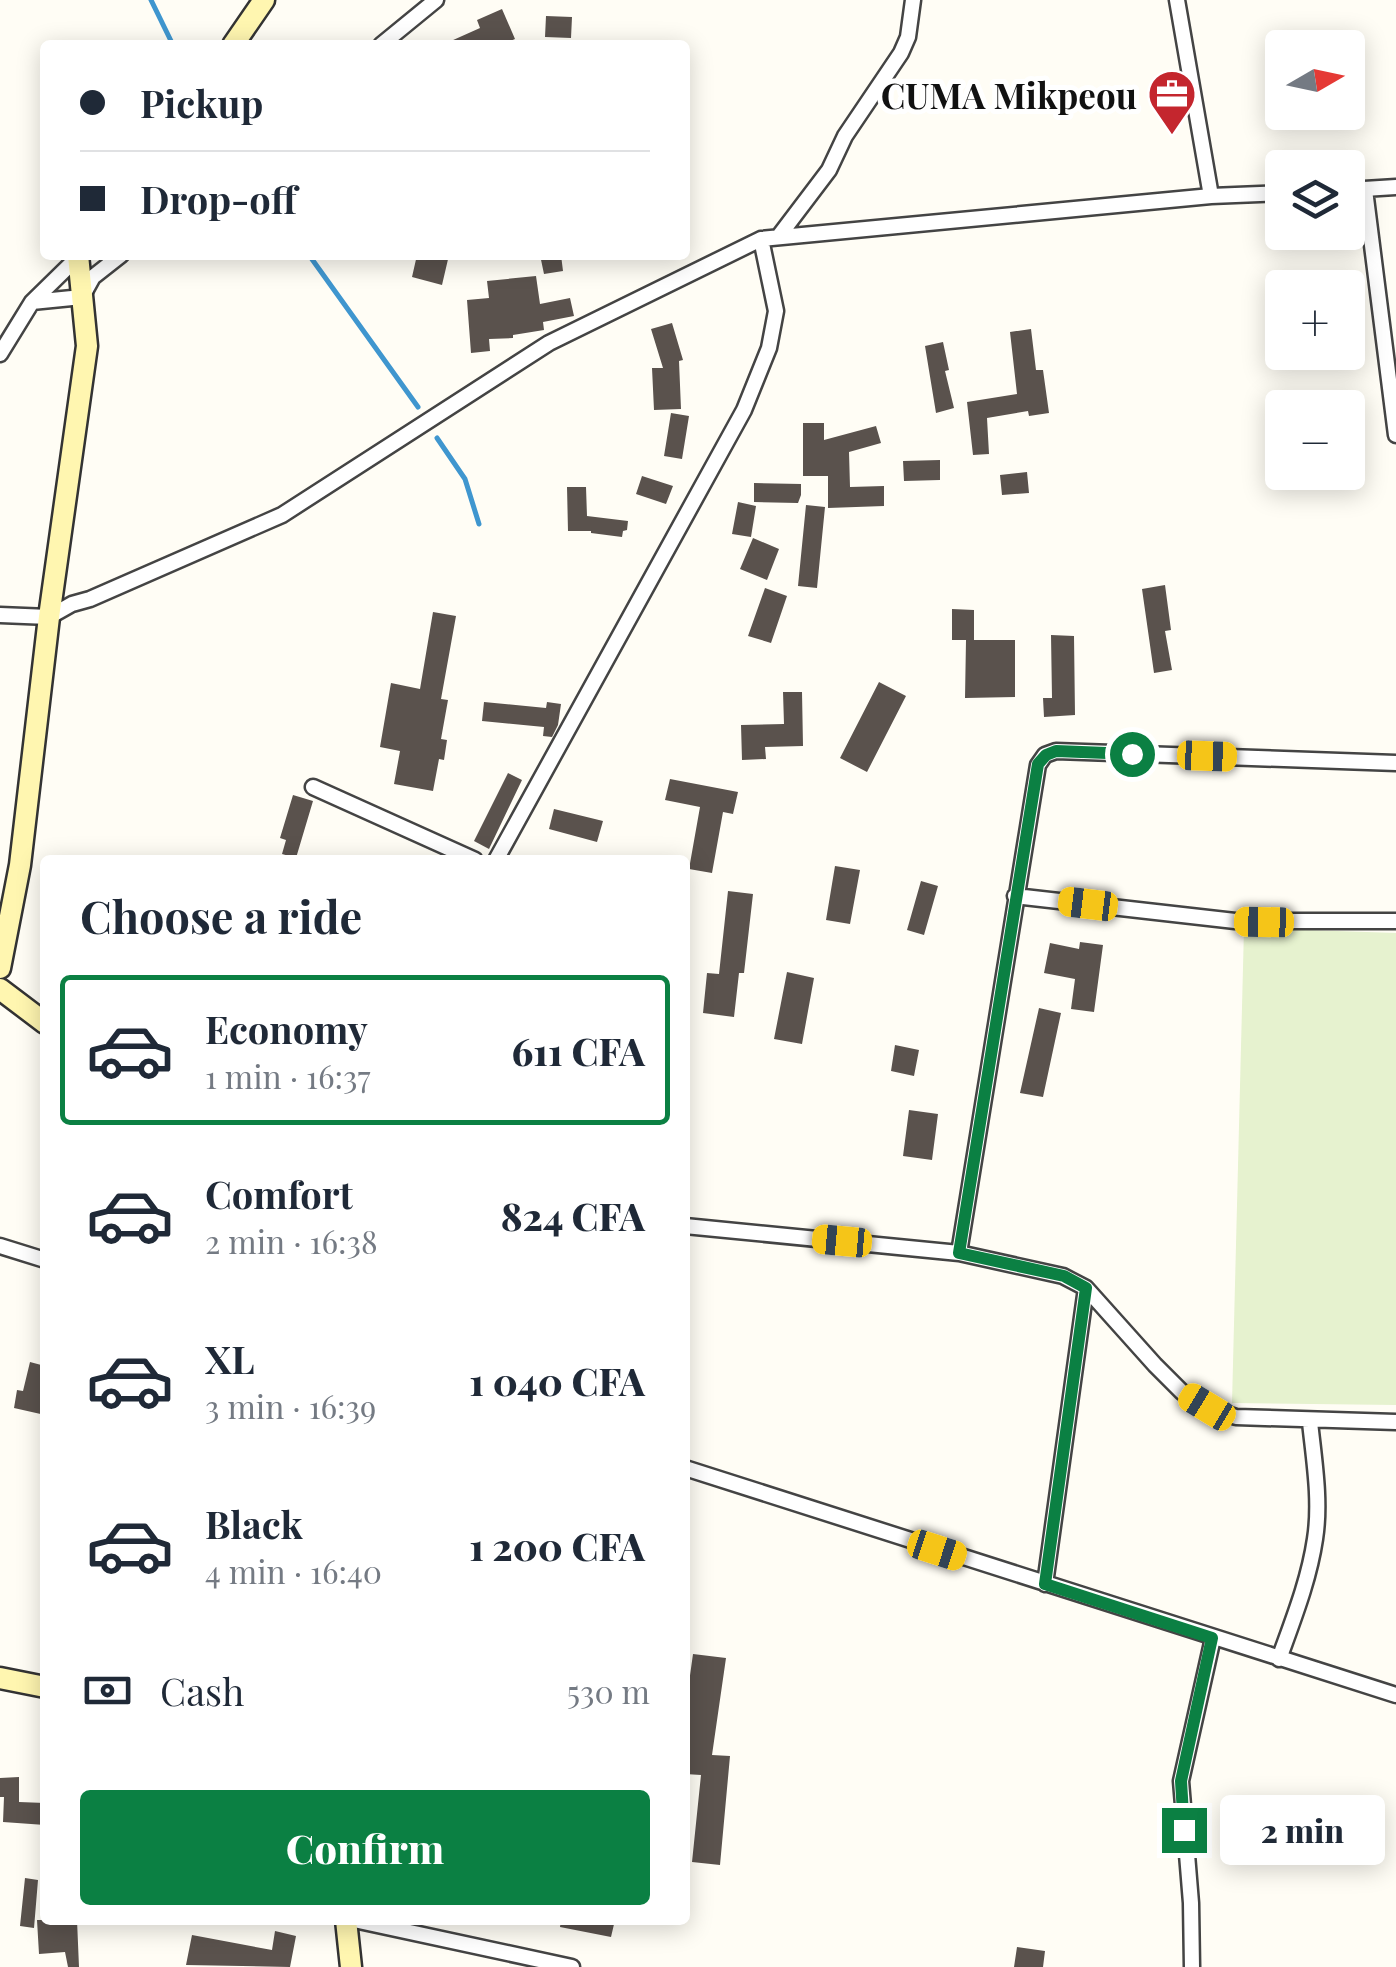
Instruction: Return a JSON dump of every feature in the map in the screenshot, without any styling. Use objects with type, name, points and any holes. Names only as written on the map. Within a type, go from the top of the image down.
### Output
[{"type":"street","points":[[236,40],[264,0]]},
{"type":"street","points":[[387,40],[436,0]]},
{"type":"street","points":[[779,236],[829,170],[845,136],[901,53],[908,36],[913,0]]},
{"type":"street","points":[[1177,0],[1210,196]]},
{"type":"street","points":[[1396,187],[1366,190],[1396,436]]},
{"type":"street","points":[[0,615],[49,617],[282,515],[550,343],[760,239],[1265,194]]},
{"type":"street","points":[[499,855],[744,410],[770,348],[776,311],[760,239]]},
{"type":"street","points":[[0,354],[32,302],[74,260]]},
{"type":"street","points":[[0,968],[20,865],[87,346],[78,260]]},
{"type":"street","points":[[82,296],[93,277],[115,260]]},
{"type":"street","points":[[32,302],[82,296]]},
{"type":"street","points":[[959,1253],[1038,764],[1046,755],[1056,751],[1396,762]]},
{"type":"street","points":[[314,787],[464,855]]},
{"type":"street","points":[[1015,896],[1235,921],[1396,922]]},
{"type":"street","points":[[0,989],[40,1019]]},
{"type":"street","points":[[690,1226],[959,1253],[1064,1276],[1086,1288],[1154,1365],[1182,1392],[1207,1407],[1236,1417],[1396,1422]]},
{"type":"street","points":[[0,1246],[40,1258]]},
{"type":"street","points":[[1045,1584],[1086,1288]]},
{"type":"street","points":[[1279,1658],[1316,1538],[1310,1422]]},
{"type":"street","points":[[690,1470],[1396,1695]]},
{"type":"street","points":[[1192,1967],[1181,1781],[1212,1638]]},
{"type":"street","points":[[0,1678],[40,1686]]},
{"type":"street","points":[[350,1925],[351,1967]]},
{"type":"street","points":[[374,1925],[572,1967]]},
{"type":"green space","points":[[1244,928],[1396,933],[1396,1405],[1232,1403]]},
{"type":"building","points":[[502,9],[515,39],[453,40],[480,28],[477,20]]},
{"type":"building","points":[[546,16],[572,17],[571,38],[545,37]]},
{"type":"building","points":[[416,260],[448,260],[442,285],[412,277]]},
{"type":"building","points":[[541,260],[562,260],[563,271],[544,274]]},
{"type":"building","points":[[536,276],[540,304],[570,298],[574,316],[543,322],[544,330],[489,339],[490,351],[471,353],[467,300],[489,298],[487,281]]},
{"type":"building","points":[[672,323],[683,360],[679,361],[681,409],[654,410],[652,368],[663,368],[651,329]]},
{"type":"building","points":[[1031,329],[1036,370],[1043,370],[1049,413],[1029,416],[1028,411],[987,418],[989,454],[973,455],[967,402],[1017,394],[1010,332]]},
{"type":"building","points":[[943,342],[954,408],[936,413],[925,346]]},
{"type":"building","points":[[671,413],[689,416],[682,459],[664,456]]},
{"type":"building","points":[[803,423],[824,423],[824,440],[876,426],[881,443],[849,452],[850,487],[884,486],[884,506],[828,508],[828,476],[803,476]]},
{"type":"building","points":[[940,460],[940,480],[904,481],[903,461]]},
{"type":"building","points":[[1027,472],[1029,493],[1002,495],[1000,475]]},
{"type":"building","points":[[642,476],[673,486],[666,504],[636,494]]},
{"type":"building","points":[[754,483],[801,484],[801,495],[798,503],[754,502]]},
{"type":"building","points":[[567,487],[586,487],[587,516],[628,521],[622,537],[568,531]]},
{"type":"building","points":[[738,502],[756,506],[751,537],[732,534]]},
{"type":"building","points":[[806,505],[825,507],[817,588],[798,586]]},
{"type":"building","points":[[753,538],[779,549],[767,580],[740,569]]},
{"type":"building","points":[[1165,585],[1171,630],[1165,631],[1172,670],[1154,673],[1142,589]]},
{"type":"building","points":[[765,588],[787,596],[771,643],[748,636]]},
{"type":"building","points":[[952,609],[974,610],[974,640],[952,640]]},
{"type":"building","points":[[433,612],[456,616],[441,699],[448,700],[441,739],[447,740],[433,791],[394,784],[400,751],[380,747],[391,683],[420,689]]},
{"type":"building","points":[[1051,635],[1074,636],[1075,715],[1044,717],[1043,698],[1052,698]]},
{"type":"building","points":[[966,640],[1015,640],[1015,697],[965,698]]},
{"type":"building","points":[[879,682],[906,696],[867,772],[840,758]]},
{"type":"building","points":[[783,692],[802,692],[803,746],[765,747],[766,759],[742,760],[741,725],[784,724]]},
{"type":"building","points":[[484,702],[546,708],[547,702],[561,704],[558,725],[552,737],[543,736],[544,727],[482,721]]},
{"type":"building","points":[[508,773],[522,780],[489,849],[474,841]]},
{"type":"building","points":[[670,779],[738,792],[733,814],[723,812],[712,873],[690,869],[700,807],[665,800]]},
{"type":"building","points":[[293,795],[313,801],[297,855],[282,854],[286,840],[280,838]]},
{"type":"building","points":[[554,809],[603,821],[597,842],[549,829]]},
{"type":"building","points":[[835,866],[860,870],[850,924],[826,920]]},
{"type":"building","points":[[921,881],[938,886],[924,935],[907,930]]},
{"type":"building","points":[[728,891],[753,894],[744,973],[739,973],[734,1017],[703,1013],[707,973],[719,974]]},
{"type":"building","points":[[1080,942],[1103,945],[1094,1012],[1071,1009],[1075,979],[1044,973],[1050,943],[1079,949]]},
{"type":"building","points":[[787,972],[814,978],[802,1044],[774,1039]]},
{"type":"building","points":[[1039,1008],[1061,1013],[1043,1097],[1020,1093]]},
{"type":"building","points":[[895,1045],[919,1050],[914,1076],[891,1071]]},
{"type":"building","points":[[909,1110],[938,1114],[932,1160],[903,1156]]},
{"type":"building","points":[[30,1362],[40,1365],[40,1414],[14,1408],[17,1390],[23,1391]]},
{"type":"building","points":[[693,1654],[726,1658],[712,1755],[730,1756],[720,1865],[692,1862],[701,1775],[690,1774]]},
{"type":"building","points":[[19,1777],[19,1802],[40,1803],[40,1825],[3,1822],[0,1778]]},
{"type":"building","points":[[25,1878],[38,1880],[34,1928],[20,1926]]},
{"type":"building","points":[[37,1920],[40,1925],[77,1925],[79,1967],[68,1967],[65,1952],[39,1954]]},
{"type":"building","points":[[560,1925],[614,1925],[611,1937]]},
{"type":"building","points":[[275,1931],[296,1936],[290,1967],[186,1965],[192,1935],[272,1950]]},
{"type":"building","points":[[1017,1947],[1045,1951],[1043,1967],[1014,1967]]},
{"type":"waterway","points":[[151,0],[171,40]]},
{"type":"waterway","points":[[313,260],[418,407]]},
{"type":"waterway","points":[[437,438],[465,479],[479,524]]},
{"type":"place","name":"CUMA Mikpeou","points":[[1172,136]]},
{"type":"route","points":[[1132,754],[1056,751],[1038,764],[959,1253],[1064,1276],[1086,1288],[1045,1584],[1212,1638],[1181,1781],[1184,1830]]}]
